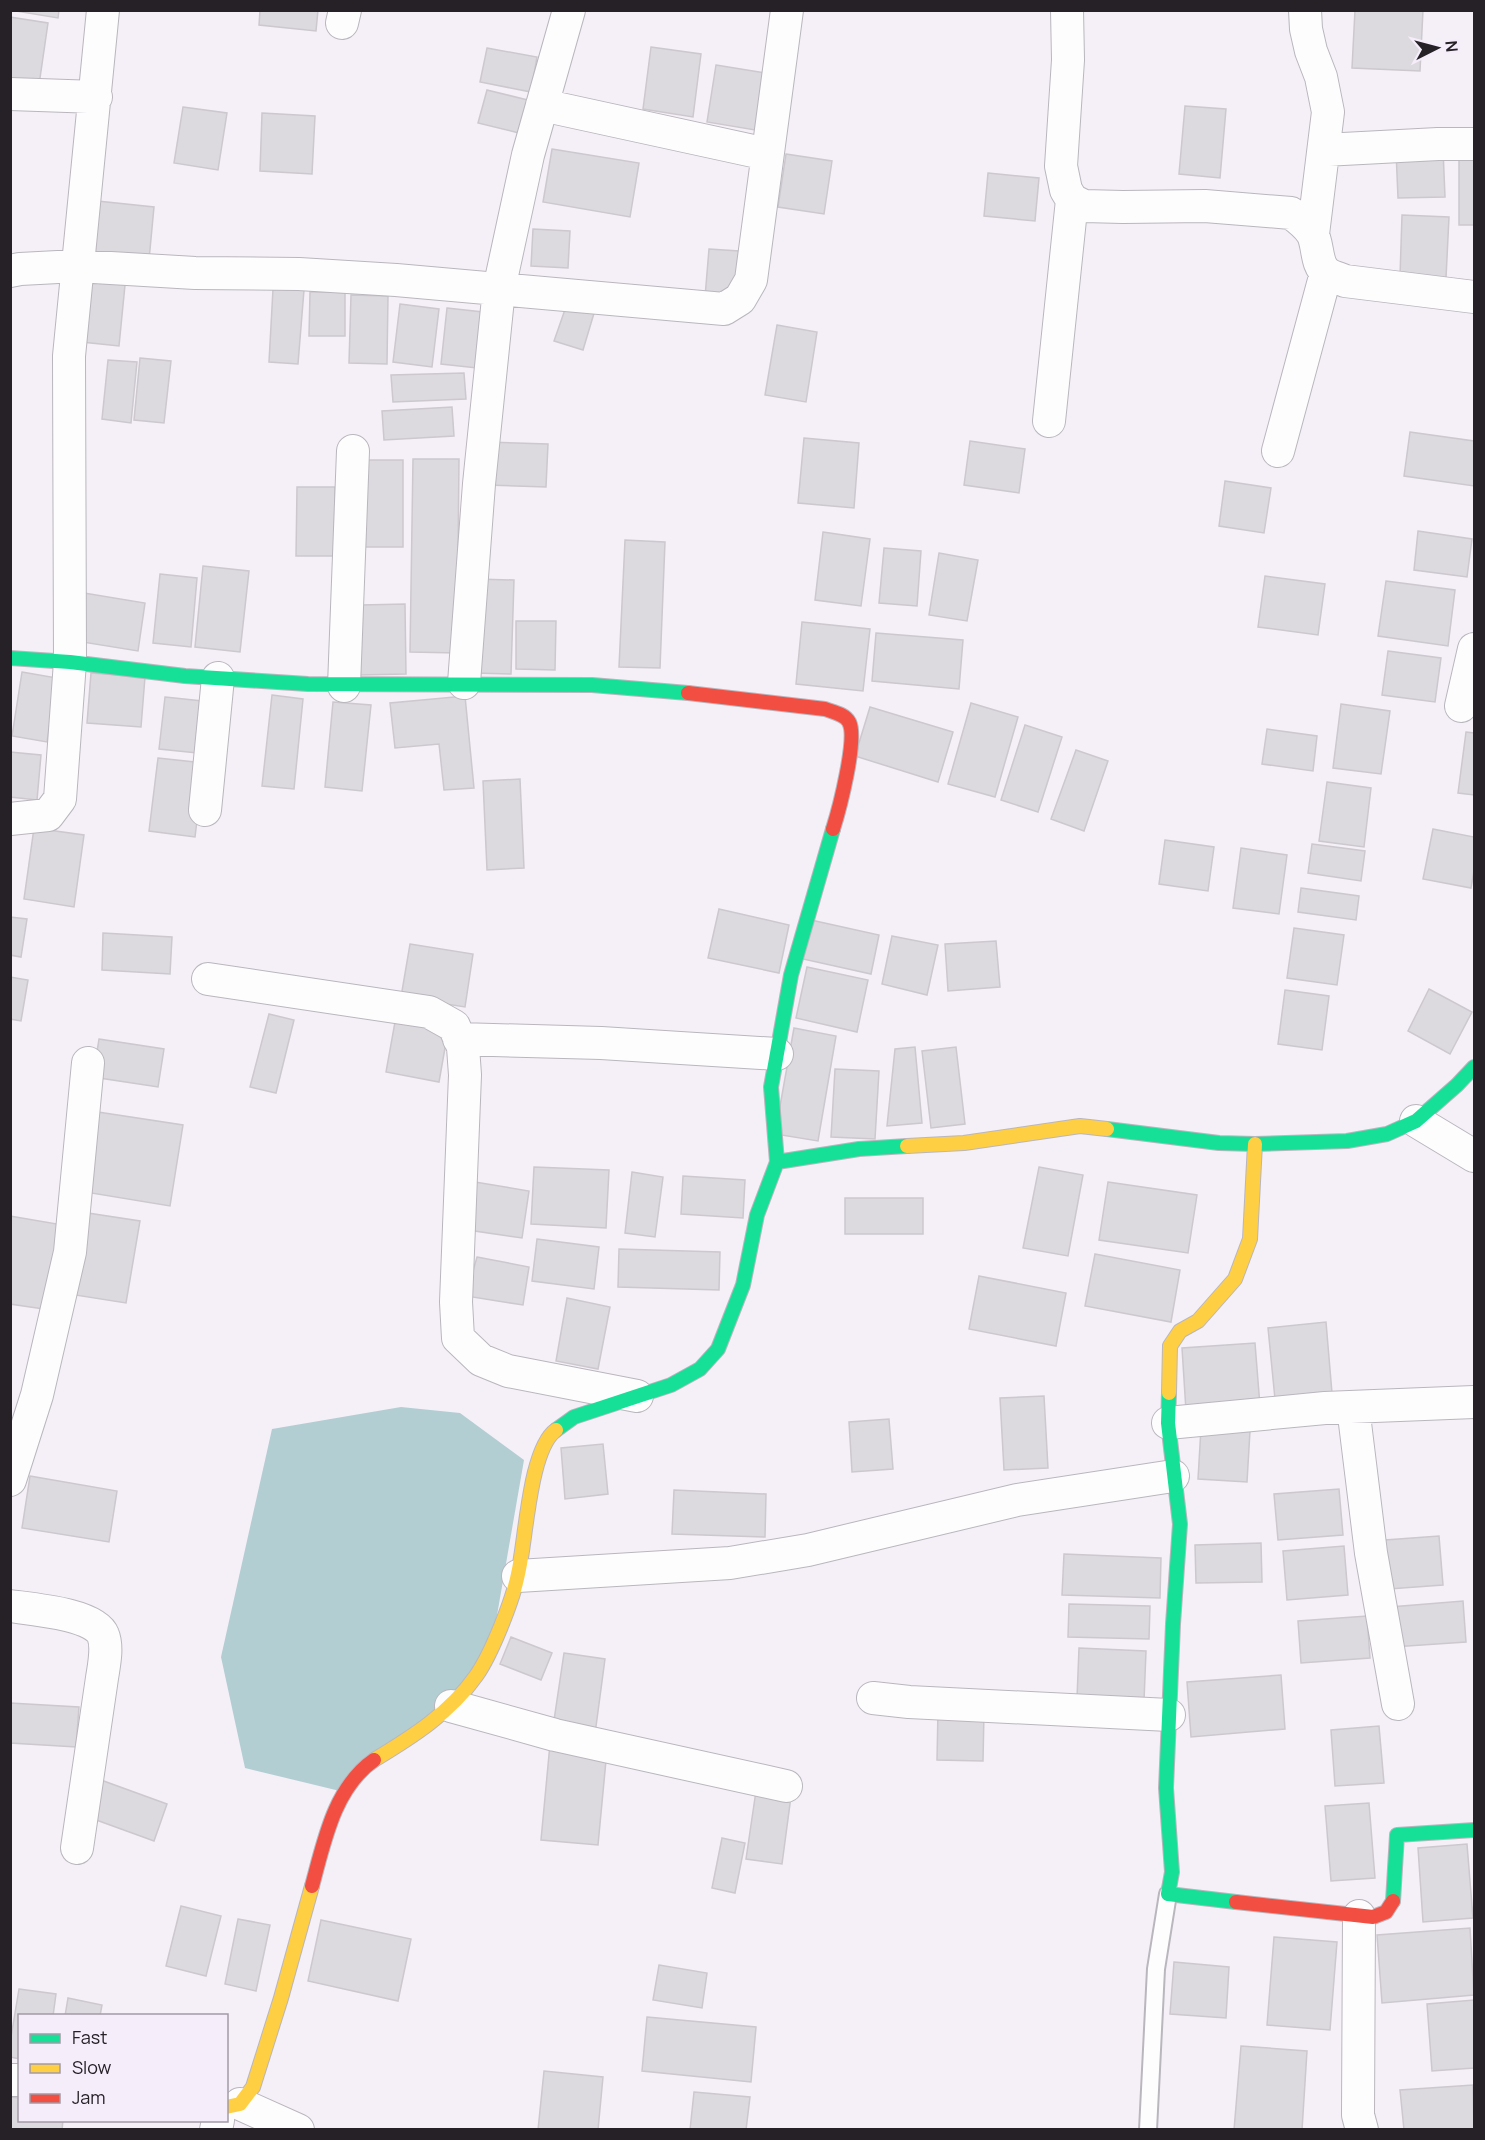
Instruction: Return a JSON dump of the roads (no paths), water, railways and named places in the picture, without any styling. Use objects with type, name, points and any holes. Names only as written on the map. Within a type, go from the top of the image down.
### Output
[{"type":"street","points":[[10,819],[48,815],[60,799],[70,662],[69,356],[103,10]]},
{"type":"street","points":[[464,683],[479,484],[499,289],[528,155],[568,10]]},
{"type":"street","points":[[10,272],[20,269],[77,266],[195,273],[299,274],[724,309],[740,299],[751,280],[787,10]]},
{"type":"street","points":[[1067,10],[1068,60],[1062,166],[1066,190],[1072,200],[1084,206],[1205,206],[1291,213],[1301,220],[1312,234]]},
{"type":"street","points":[[1305,10],[1306,29],[1326,95],[1328,112],[1312,234],[1320,265],[1326,273],[1345,281],[1474,297]]},
{"type":"street","points":[[10,94],[96,98]]},
{"type":"street","points":[[542,105],[766,154]]},
{"type":"street","points":[[1324,150],[1474,144]]},
{"type":"street","points":[[1049,421],[1072,200]]},
{"type":"street","points":[[1278,451],[1326,273]]},
{"type":"street","points":[[344,686],[352,451]]},
{"type":"street","points":[[1461,706],[1474,649]]},
{"type":"street","points":[[10,658],[218,678],[344,686],[464,683],[592,685],[715,695],[825,709],[842,715],[849,721],[853,734],[839,809],[791,975],[771,1087],[777,1162],[757,1215],[743,1285],[718,1349],[700,1369],[671,1385],[574,1417],[549,1435],[537,1461],[518,1576],[501,1625],[477,1675],[451,1706],[414,1736],[371,1762],[349,1783],[321,1848],[281,1998],[253,2086],[228,2111],[298,2130]]},
{"type":"street","points":[[204,810],[218,678]]},
{"type":"street","points":[[208,979],[429,1012],[454,1026],[462,1047],[465,1075],[456,1302],[459,1338],[481,1360],[508,1371],[637,1396]]},
{"type":"street","points":[[459,1039],[601,1043],[777,1054]]},
{"type":"street","points":[[10,1480],[37,1395],[70,1252],[88,1063]]},
{"type":"street","points":[[777,1162],[859,1149],[964,1143],[1080,1126],[1219,1143],[1347,1141],[1387,1134],[1416,1121],[1474,1067]]},
{"type":"street","points":[[1416,1121],[1474,1156]]},
{"type":"street","points":[[1255,1144],[1250,1239],[1235,1279],[1198,1322],[1180,1331],[1170,1346],[1168,1423],[1180,1524],[1166,1788],[1172,1872],[1168,1894],[1373,1917],[1386,1912],[1394,1900],[1397,1835],[1474,1830]]},
{"type":"street","points":[[1168,1423],[1353,1407],[1474,1402]]},
{"type":"street","points":[[1353,1407],[1371,1553],[1398,1704]]},
{"type":"street","points":[[518,1576],[730,1563],[808,1550],[1017,1500],[1173,1476]]},
{"type":"street","points":[[10,1606],[73,1616],[95,1624],[103,1634],[105,1651],[102,1678],[77,1848]]},
{"type":"street","points":[[873,1698],[909,1702],[1169,1715]]},
{"type":"street","points":[[451,1706],[555,1735],[786,1786]]},
{"type":"street","points":[[1359,1916],[1358,2115],[1362,2130]]},
{"type":"lane","points":[[1148,2130],[1156,1969],[1168,1894]]},
{"type":"water","points":[[401,1407],[460,1413],[524,1460],[488,1667],[344,1792],[245,1768],[221,1657],[272,1429]]}]
